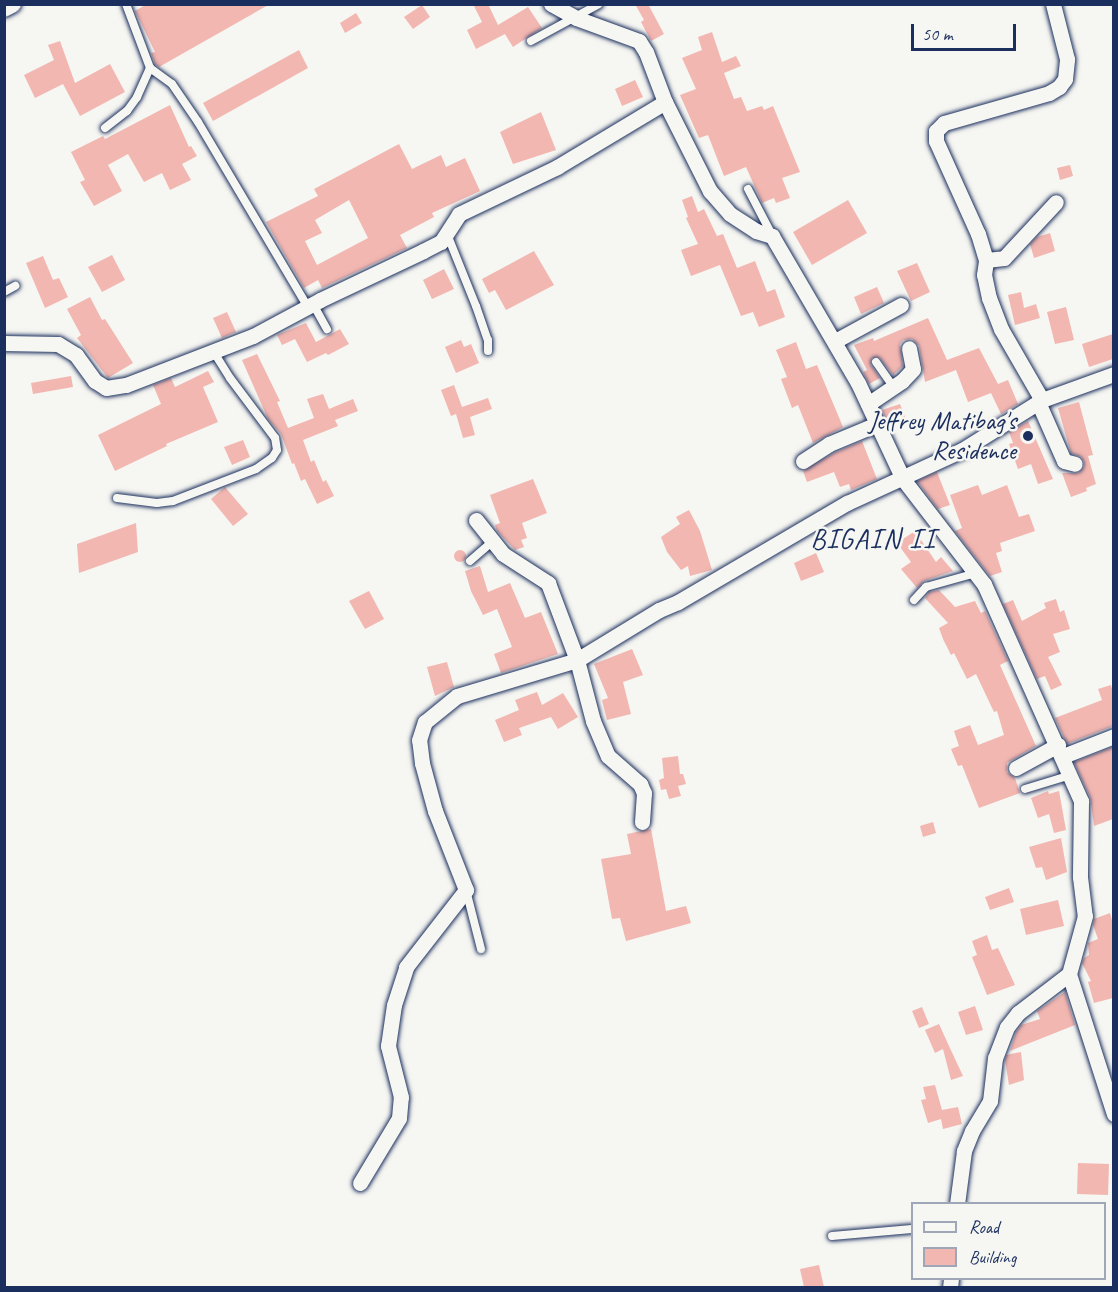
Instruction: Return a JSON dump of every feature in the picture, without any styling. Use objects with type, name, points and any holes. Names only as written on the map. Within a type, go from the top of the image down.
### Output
[{"type":"street","points":[[551,4],[576,18],[639,41],[646,52],[665,102],[710,191],[730,214],[756,231],[772,236],[835,341],[903,479],[984,584],[1021,670],[1071,775],[1083,811],[1080,877],[1085,916],[1069,974],[1113,1112]]},
{"type":"street","points":[[1053,4],[1067,59],[1065,79],[1059,87],[1049,93],[944,123],[936,131],[936,141],[978,234],[986,260],[984,275],[989,298],[1001,329],[1040,401],[1064,461],[1076,464]]},
{"type":"street","points":[[4,344],[58,344],[76,355],[94,381],[106,388],[126,385],[253,336],[441,242],[459,214],[557,167],[665,102]]},
{"type":"street","points":[[986,260],[1004,258],[1056,202]]},
{"type":"street","points":[[835,341],[901,305]]},
{"type":"street","points":[[868,404],[913,369],[909,348]]},
{"type":"street","points":[[360,1184],[399,1118],[401,1097],[388,1046],[394,1005],[406,967],[466,890],[435,810],[422,763],[419,740],[425,722],[457,696],[577,660],[658,610],[678,602],[847,503],[962,450],[1040,401],[1113,374]]},
{"type":"street","points":[[803,461],[829,444],[877,424]]},
{"type":"street","points":[[477,520],[503,554],[548,583],[556,599],[577,660],[593,721],[608,756],[640,784],[644,793],[642,822]]},
{"type":"street","points":[[1016,768],[1060,750],[1113,736]]},
{"type":"street","points":[[957,1202],[964,1151],[972,1131],[990,1101],[995,1058],[1007,1027],[1018,1013],[1069,974]]},
{"type":"lane","points":[[126,4],[150,68],[172,84],[198,122],[310,306],[327,329]]},
{"type":"lane","points":[[531,41],[599,4]]},
{"type":"lane","points":[[105,128],[127,111],[137,97],[150,68]]},
{"type":"lane","points":[[748,189],[772,236]]},
{"type":"lane","points":[[446,233],[476,306],[488,340],[488,351]]},
{"type":"lane","points":[[4,292],[15,286]]},
{"type":"lane","points":[[117,498],[157,503],[173,501],[256,469],[272,458],[277,450],[275,438],[230,378],[213,351]]},
{"type":"lane","points":[[876,362],[893,386]]},
{"type":"lane","points":[[470,561],[492,542]]},
{"type":"lane","points":[[914,600],[926,587],[976,573]]},
{"type":"lane","points":[[1025,789],[1071,775]]},
{"type":"lane","points":[[466,890],[481,949]]},
{"type":"lane","points":[[832,1236],[911,1229]]},
{"type":"building","points":[[147,4],[270,4],[159,67],[155,64],[151,53],[155,52],[135,11]]},
{"type":"building","points":[[473,4],[488,4],[498,25],[528,7],[542,28],[513,47],[505,34],[476,49],[467,30],[482,22]]},
{"type":"building","points":[[635,4],[648,4],[664,34],[651,41],[641,22],[644,20]]},
{"type":"building","points":[[422,5],[430,17],[413,29],[404,17]]},
{"type":"building","points":[[356,13],[362,23],[345,33],[340,23]]},
{"type":"building","points":[[712,32],[722,62],[736,56],[741,66],[724,73],[734,99],[741,97],[747,111],[762,106],[764,110],[773,106],[800,172],[782,178],[790,198],[776,203],[774,198],[762,203],[746,167],[724,176],[708,135],[699,138],[680,95],[696,89],[682,58],[702,50],[698,37]]},
{"type":"building","points":[[60,41],[75,83],[110,64],[125,92],[80,116],[63,84],[35,98],[24,75],[54,60],[48,45]]},
{"type":"building","points":[[299,50],[308,68],[213,121],[203,103]]},
{"type":"building","points":[[635,80],[643,97],[622,106],[615,89]]},
{"type":"building","points":[[170,105],[189,147],[191,146],[197,156],[182,164],[191,180],[170,190],[162,173],[144,182],[128,154],[108,165],[122,191],[94,206],[80,182],[85,180],[71,152],[103,136],[105,139]]},
{"type":"building","points":[[541,112],[556,150],[513,164],[500,132]]},
{"type":"building","points":[[399,144],[412,169],[441,155],[446,167],[465,158],[480,191],[432,213],[434,217],[400,235],[407,248],[322,288],[318,280],[304,288],[266,222],[318,196],[314,189]],"holes":[[[349,200],[368,238],[317,265],[305,241],[322,233],[315,220]]]},
{"type":"building","points":[[1070,165],[1073,176],[1060,180],[1057,168]]},
{"type":"building","points":[[692,196],[698,212],[704,209],[717,236],[723,234],[737,268],[755,261],[767,292],[775,289],[785,317],[759,327],[753,312],[741,316],[720,265],[691,276],[681,250],[698,244],[686,218],[688,217],[682,200]]},
{"type":"building","points":[[848,200],[867,233],[812,265],[793,232]]},
{"type":"building","points":[[1050,233],[1055,251],[1034,258],[1030,244],[1037,237]]},
{"type":"building","points":[[534,251],[554,285],[506,310],[495,290],[489,293],[482,279]]},
{"type":"building","points":[[112,255],[125,280],[102,292],[88,267]]},
{"type":"building","points":[[43,256],[53,280],[59,278],[68,297],[45,308],[26,263]]},
{"type":"building","points":[[917,263],[930,292],[911,301],[897,271]]},
{"type":"building","points":[[444,269],[454,289],[432,299],[423,280]]},
{"type":"building","points":[[877,287],[884,303],[861,314],[854,297]]},
{"type":"building","points":[[1021,292],[1024,308],[1036,304],[1040,318],[1015,325],[1008,295]]},
{"type":"building","points":[[90,297],[102,320],[105,319],[133,363],[108,378],[77,338],[81,335],[67,309]]},
{"type":"building","points":[[1066,307],[1074,340],[1055,344],[1047,312]]},
{"type":"building","points":[[227,312],[236,332],[222,338],[213,318]]},
{"type":"building","points":[[928,318],[947,360],[979,348],[998,384],[1008,380],[1018,404],[1001,414],[991,393],[968,402],[956,370],[925,382],[919,346],[912,339],[903,340],[900,344],[903,366],[893,375],[880,358],[872,358],[871,365],[880,378],[869,384],[863,372],[867,370],[854,345],[873,338],[874,341]]},
{"type":"building","points":[[306,323],[316,342],[340,329],[349,344],[328,355],[326,353],[307,362],[295,339],[282,345],[277,335]]},
{"type":"building","points":[[1113,334],[1113,359],[1089,367],[1082,344]]},
{"type":"building","points":[[461,340],[464,347],[471,344],[479,363],[456,373],[445,347]]},
{"type":"building","points":[[796,342],[806,369],[817,365],[843,427],[813,443],[798,405],[792,408],[781,379],[787,377],[776,350]]},
{"type":"building","points":[[257,354],[280,401],[277,402],[288,428],[314,418],[307,399],[323,394],[329,409],[353,399],[358,411],[335,420],[338,426],[303,440],[311,462],[314,460],[323,482],[326,480],[334,496],[317,504],[305,479],[301,481],[294,463],[292,464],[281,434],[268,419],[242,360]]},
{"type":"building","points":[[208,371],[214,382],[203,387],[218,422],[166,444],[167,446],[115,471],[98,435],[161,404],[153,385],[171,378],[175,387]]},
{"type":"building","points":[[71,376],[73,387],[33,394],[31,383]]},
{"type":"building","points":[[454,385],[462,407],[488,398],[492,409],[470,417],[475,435],[463,438],[456,414],[451,416],[441,390]]},
{"type":"building","points":[[1079,402],[1093,455],[1088,456],[1096,484],[1086,488],[1087,491],[1071,497],[1062,473],[1078,473],[1084,467],[1084,462],[1081,457],[1071,453],[1058,408]]},
{"type":"building","points":[[900,404],[906,420],[889,426],[882,410]]},
{"type":"building","points":[[1028,421],[1053,479],[1038,484],[1031,464],[1018,469],[1009,444],[1013,443],[1009,432]]},
{"type":"building","points":[[243,440],[250,457],[232,465],[224,447]]},
{"type":"building","points":[[862,441],[877,479],[851,490],[849,484],[840,487],[834,472],[807,482],[803,471],[834,453]]},
{"type":"building","points":[[937,472],[950,505],[938,509],[917,481]]},
{"type":"building","points":[[533,479],[547,513],[522,523],[527,538],[521,540],[524,547],[515,550],[497,531],[495,525],[500,523],[490,495]]},
{"type":"building","points":[[978,485],[982,495],[1007,485],[1019,517],[1029,514],[1035,531],[1000,543],[1002,551],[996,553],[1002,572],[990,576],[955,531],[962,528],[950,495]]},
{"type":"building","points":[[225,487],[248,514],[233,526],[211,499]]},
{"type":"building","points":[[689,510],[700,531],[712,570],[690,576],[688,566],[681,570],[667,552],[661,537],[680,524],[676,517]]},
{"type":"building","points":[[136,523],[138,552],[79,573],[77,544]]},
{"type":"building","points":[[915,531],[936,562],[941,557],[953,571],[924,581],[917,588],[901,569],[911,562],[897,543]]},
{"type":"building","points":[[462,550],[466,556],[462,562],[458,562],[454,554]]},
{"type":"building","points":[[816,553],[824,572],[801,581],[794,563]]},
{"type":"building","points":[[480,566],[488,592],[510,583],[525,618],[541,612],[558,654],[501,673],[494,654],[512,647],[497,609],[483,615],[471,591],[465,571]]},
{"type":"building","points":[[939,590],[955,607],[975,601],[981,613],[985,611],[1008,661],[1000,665],[1036,746],[1007,763],[1007,772],[1015,778],[1020,793],[979,808],[962,765],[958,766],[951,749],[959,746],[954,731],[970,725],[978,745],[1004,735],[997,711],[994,712],[976,674],[967,679],[954,653],[951,655],[943,639],[939,628],[948,623],[925,598],[929,592]]},
{"type":"building","points":[[369,591],[384,619],[365,629],[349,601]]},
{"type":"building","points":[[1056,599],[1060,612],[1064,610],[1070,629],[1053,634],[1060,652],[1048,657],[1062,685],[1051,690],[1045,676],[1037,679],[1003,604],[1013,600],[1022,621],[1046,608],[1044,603]]},
{"type":"building","points":[[632,649],[643,675],[623,682],[631,714],[607,720],[602,700],[608,698],[594,664]]},
{"type":"building","points":[[447,662],[454,687],[435,696],[427,667]]},
{"type":"building","points":[[1111,685],[1113,726],[1067,744],[1055,718],[1102,700],[1098,689]]},
{"type":"building","points":[[537,692],[542,705],[563,693],[578,717],[558,729],[551,717],[519,728],[522,735],[504,742],[495,720],[519,710],[515,700]]},
{"type":"building","points":[[1113,747],[1113,819],[1094,826],[1090,797],[1074,762]]},
{"type":"building","points":[[678,756],[680,774],[683,774],[686,784],[678,786],[681,796],[669,799],[666,789],[661,790],[659,780],[664,778],[662,758]]},
{"type":"building","points":[[1048,791],[1049,794],[1059,791],[1066,830],[1054,833],[1049,814],[1038,818],[1031,798]]},
{"type":"building","points":[[933,822],[936,833],[923,837],[920,826]]},
{"type":"building","points":[[651,829],[666,911],[686,906],[691,923],[626,941],[620,918],[612,919],[601,859],[631,854],[627,834]]},
{"type":"building","points":[[1061,838],[1067,872],[1046,880],[1042,867],[1036,868],[1029,847]]},
{"type":"building","points":[[1009,888],[1014,902],[990,910],[985,897]]},
{"type":"building","points":[[1058,900],[1064,926],[1026,935],[1020,909]]},
{"type":"building","points":[[1110,913],[1113,924],[1113,998],[1094,1003],[1088,982],[1091,981],[1082,963],[1089,955],[1088,943],[1098,939],[1093,925],[1094,919]]},
{"type":"building","points":[[987,935],[992,950],[998,948],[1015,985],[987,995],[972,957],[977,955],[972,941]]},
{"type":"building","points":[[1065,992],[1075,1025],[1010,1051],[1016,1032],[1021,1025],[1040,1019],[1037,1011]]},
{"type":"building","points":[[975,1006],[983,1030],[966,1035],[958,1012]]},
{"type":"building","points":[[922,1007],[929,1024],[919,1028],[912,1011]]},
{"type":"building","points":[[939,1024],[963,1076],[951,1080],[943,1049],[935,1053],[925,1030]]},
{"type":"building","points":[[1021,1052],[1024,1080],[1009,1085],[1006,1055]]},
{"type":"building","points":[[935,1085],[942,1110],[958,1107],[962,1124],[943,1129],[941,1119],[928,1123],[921,1100],[926,1099],[923,1087]]},
{"type":"building","points":[[1078,1163],[1109,1164],[1108,1195],[1077,1194]]},
{"type":"building","points":[[819,1265],[824,1287],[804,1287],[800,1269]]},
{"type":"place","name":"Jeffrey Matibag's Residence","points":[[1028,436]]},
{"type":"district","name":"BIGAIN II","points":[[873,539]]}]
